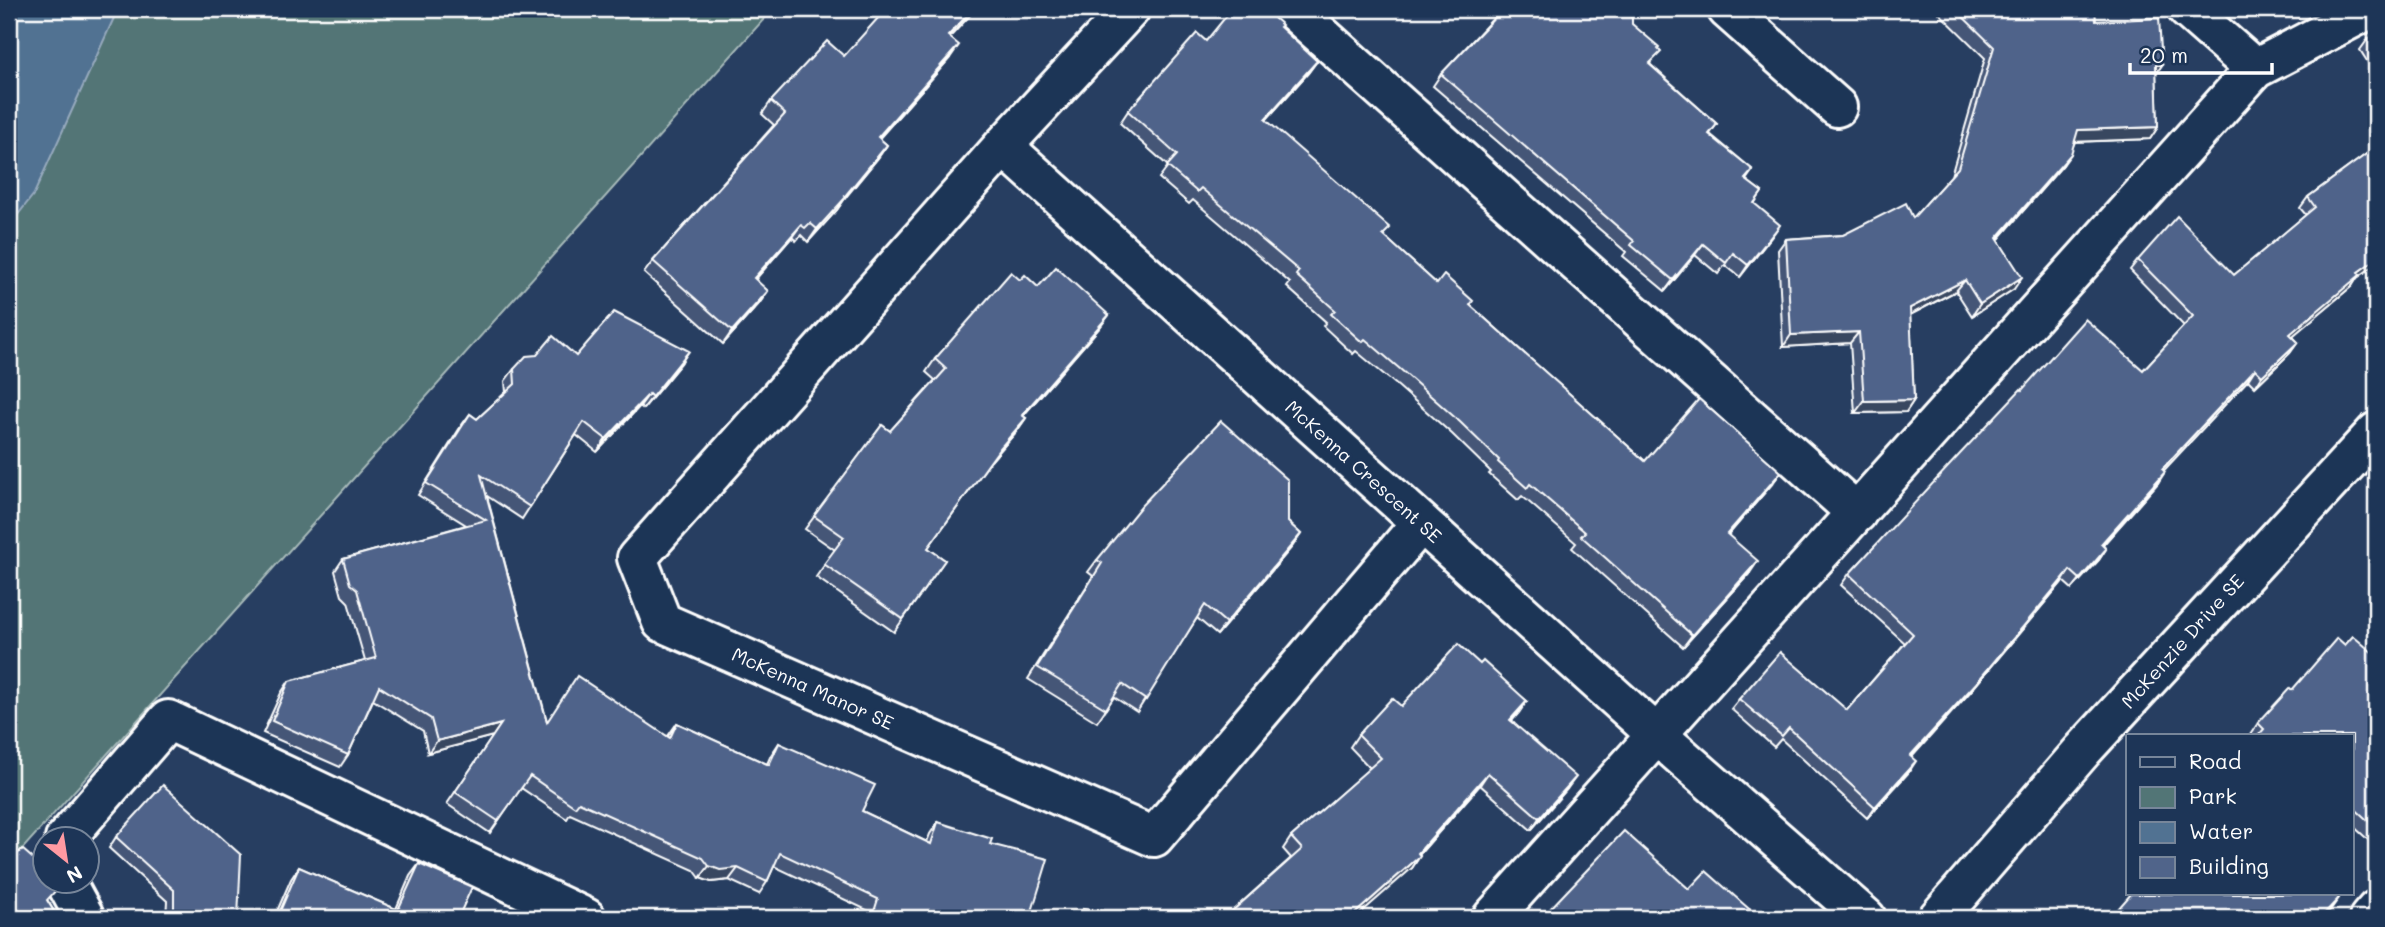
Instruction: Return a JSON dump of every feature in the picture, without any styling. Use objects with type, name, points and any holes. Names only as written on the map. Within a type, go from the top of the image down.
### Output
[{"type":"street","points":[[1003,146],[1130,9]]},
{"type":"street","points":[[1292,9],[1857,513]]},
{"type":"street","points":[[1727,9],[1837,107]]},
{"type":"street","points":[[2187,9],[2255,69]]},
{"type":"street","points":[[1492,918],[2255,69],[2370,9]]},
{"type":"street","name":"McKenna Crescent SE","points":[[1003,146],[1657,735],[1866,918]]},
{"type":"street","name":"McKenna Manor SE","points":[[1003,146],[637,558],[662,622],[1154,837],[1421,523]]},
{"type":"street","name":"McKenzie Drive SE","points":[[1938,918],[2083,750],[2376,432]]},
{"type":"street","points":[[77,825],[168,720],[586,918]]},
{"type":"street","points":[[73,895],[85,918]]},
{"type":"street","points":[[2369,918],[2376,910]]},
{"type":"green space","points":[[9,9],[773,9],[44,825],[32,825],[32,838],[9,864]]},
{"type":"water","points":[[9,9],[118,9],[34,194],[9,226]]},
{"type":"building","points":[[886,9],[973,9],[948,36],[959,45],[878,137],[887,145],[846,197],[817,229],[810,223],[805,228],[801,225],[754,278],[768,291],[732,331],[653,261],[785,114],[771,101],[827,41],[844,56]]},
{"type":"building","points":[[1232,9],[1264,9],[1317,61],[1265,119],[1390,228],[1383,235],[1437,284],[1444,275],[1473,301],[1470,305],[1645,461],[1699,399],[1781,472],[1727,534],[1758,561],[1692,635],[1581,536],[1585,532],[1530,484],[1527,488],[1460,422],[1365,339],[1362,342],[1331,314],[1335,310],[1296,275],[1299,271],[1201,188],[1197,192],[1167,166],[1177,155],[1128,111],[1197,33],[1206,41]]},
{"type":"building","points":[[1503,9],[1622,9],[1632,18],[1632,24],[1659,47],[1661,52],[1649,64],[1717,124],[1709,134],[1753,170],[1745,179],[1762,192],[1754,203],[1780,225],[1748,265],[1733,253],[1726,263],[1703,244],[1673,280],[1631,245],[1634,241],[1441,74]]},
{"type":"building","points":[[1955,9],[2095,9],[2096,21],[2159,18],[2162,65],[2156,65],[2158,127],[2078,130],[2071,154],[1997,238],[2022,277],[1980,304],[1965,280],[1910,308],[1914,400],[1864,401],[1859,332],[1791,335],[1786,239],[1843,235],[1906,203],[1913,218],[1958,168],[1994,47]]},
{"type":"building","points":[[2376,34],[2376,52],[2368,39]]},
{"type":"building","points":[[2376,147],[2376,259],[2290,334],[2298,342],[2262,376],[2255,369],[2162,469],[2165,472],[2101,544],[2106,549],[2080,579],[2070,570],[1978,681],[1910,756],[1916,761],[1875,807],[1789,728],[1782,736],[1739,699],[1780,652],[1847,710],[1913,634],[1849,574],[2085,319],[2143,370],[2193,316],[2138,260],[2177,216],[2234,275],[2315,207],[2308,197]]},
{"type":"building","points":[[1056,267],[1109,315],[1022,415],[1026,418],[1000,448],[928,548],[945,560],[903,619],[824,564],[844,537],[814,516],[882,425],[890,431],[946,369],[935,359],[1011,272],[1020,280],[1025,275],[1038,287]]},
{"type":"building","points":[[614,312],[689,351],[652,397],[649,394],[606,439],[584,422],[530,507],[481,475],[547,722],[577,676],[670,738],[677,723],[769,765],[779,743],[875,785],[862,811],[931,844],[938,822],[992,839],[990,844],[1048,859],[1030,918],[872,918],[878,899],[780,853],[767,882],[738,868],[720,870],[709,866],[703,858],[579,802],[575,807],[530,776],[498,821],[455,792],[501,724],[437,741],[431,719],[379,686],[348,755],[272,721],[289,681],[376,658],[357,590],[350,584],[343,559],[486,520],[426,483],[470,414],[477,419],[515,384],[514,369],[526,356],[537,355],[553,336],[576,356]]},
{"type":"building","points":[[1221,421],[1288,480],[1288,522],[1301,534],[1226,623],[1205,605],[1146,700],[1122,684],[1106,709],[1037,667],[1102,563],[1097,560],[1141,506]]},
{"type":"building","points":[[2353,636],[2373,653],[2376,649],[2376,828],[2354,808],[2354,734],[2260,734],[2264,729],[2258,723],[2290,688],[2292,690],[2337,638],[2345,645]]},
{"type":"building","points":[[1458,644],[1480,664],[1483,661],[1527,701],[1510,720],[1576,777],[1539,818],[1488,773],[1418,853],[1420,856],[1350,918],[1172,918],[1230,913],[1302,849],[1291,837],[1381,758],[1358,735],[1392,698],[1401,706]]},
{"type":"building","points":[[163,785],[241,855],[238,918],[174,918],[174,890],[116,837]]},
{"type":"building","points":[[1624,831],[1689,889],[1706,871],[1756,915],[1753,918],[1557,918],[1548,911]]},
{"type":"building","points":[[22,849],[32,858],[32,895],[52,895],[47,900],[58,918],[17,918],[9,911],[9,863]]},
{"type":"building","points":[[419,864],[472,887],[458,918],[277,918],[299,867],[398,910]]},
{"type":"building","points":[[2130,895],[2336,895],[2339,898],[2320,918],[2110,918]]},
{"type":"building","points":[[1083,909],[1137,918],[1082,918]]}]
